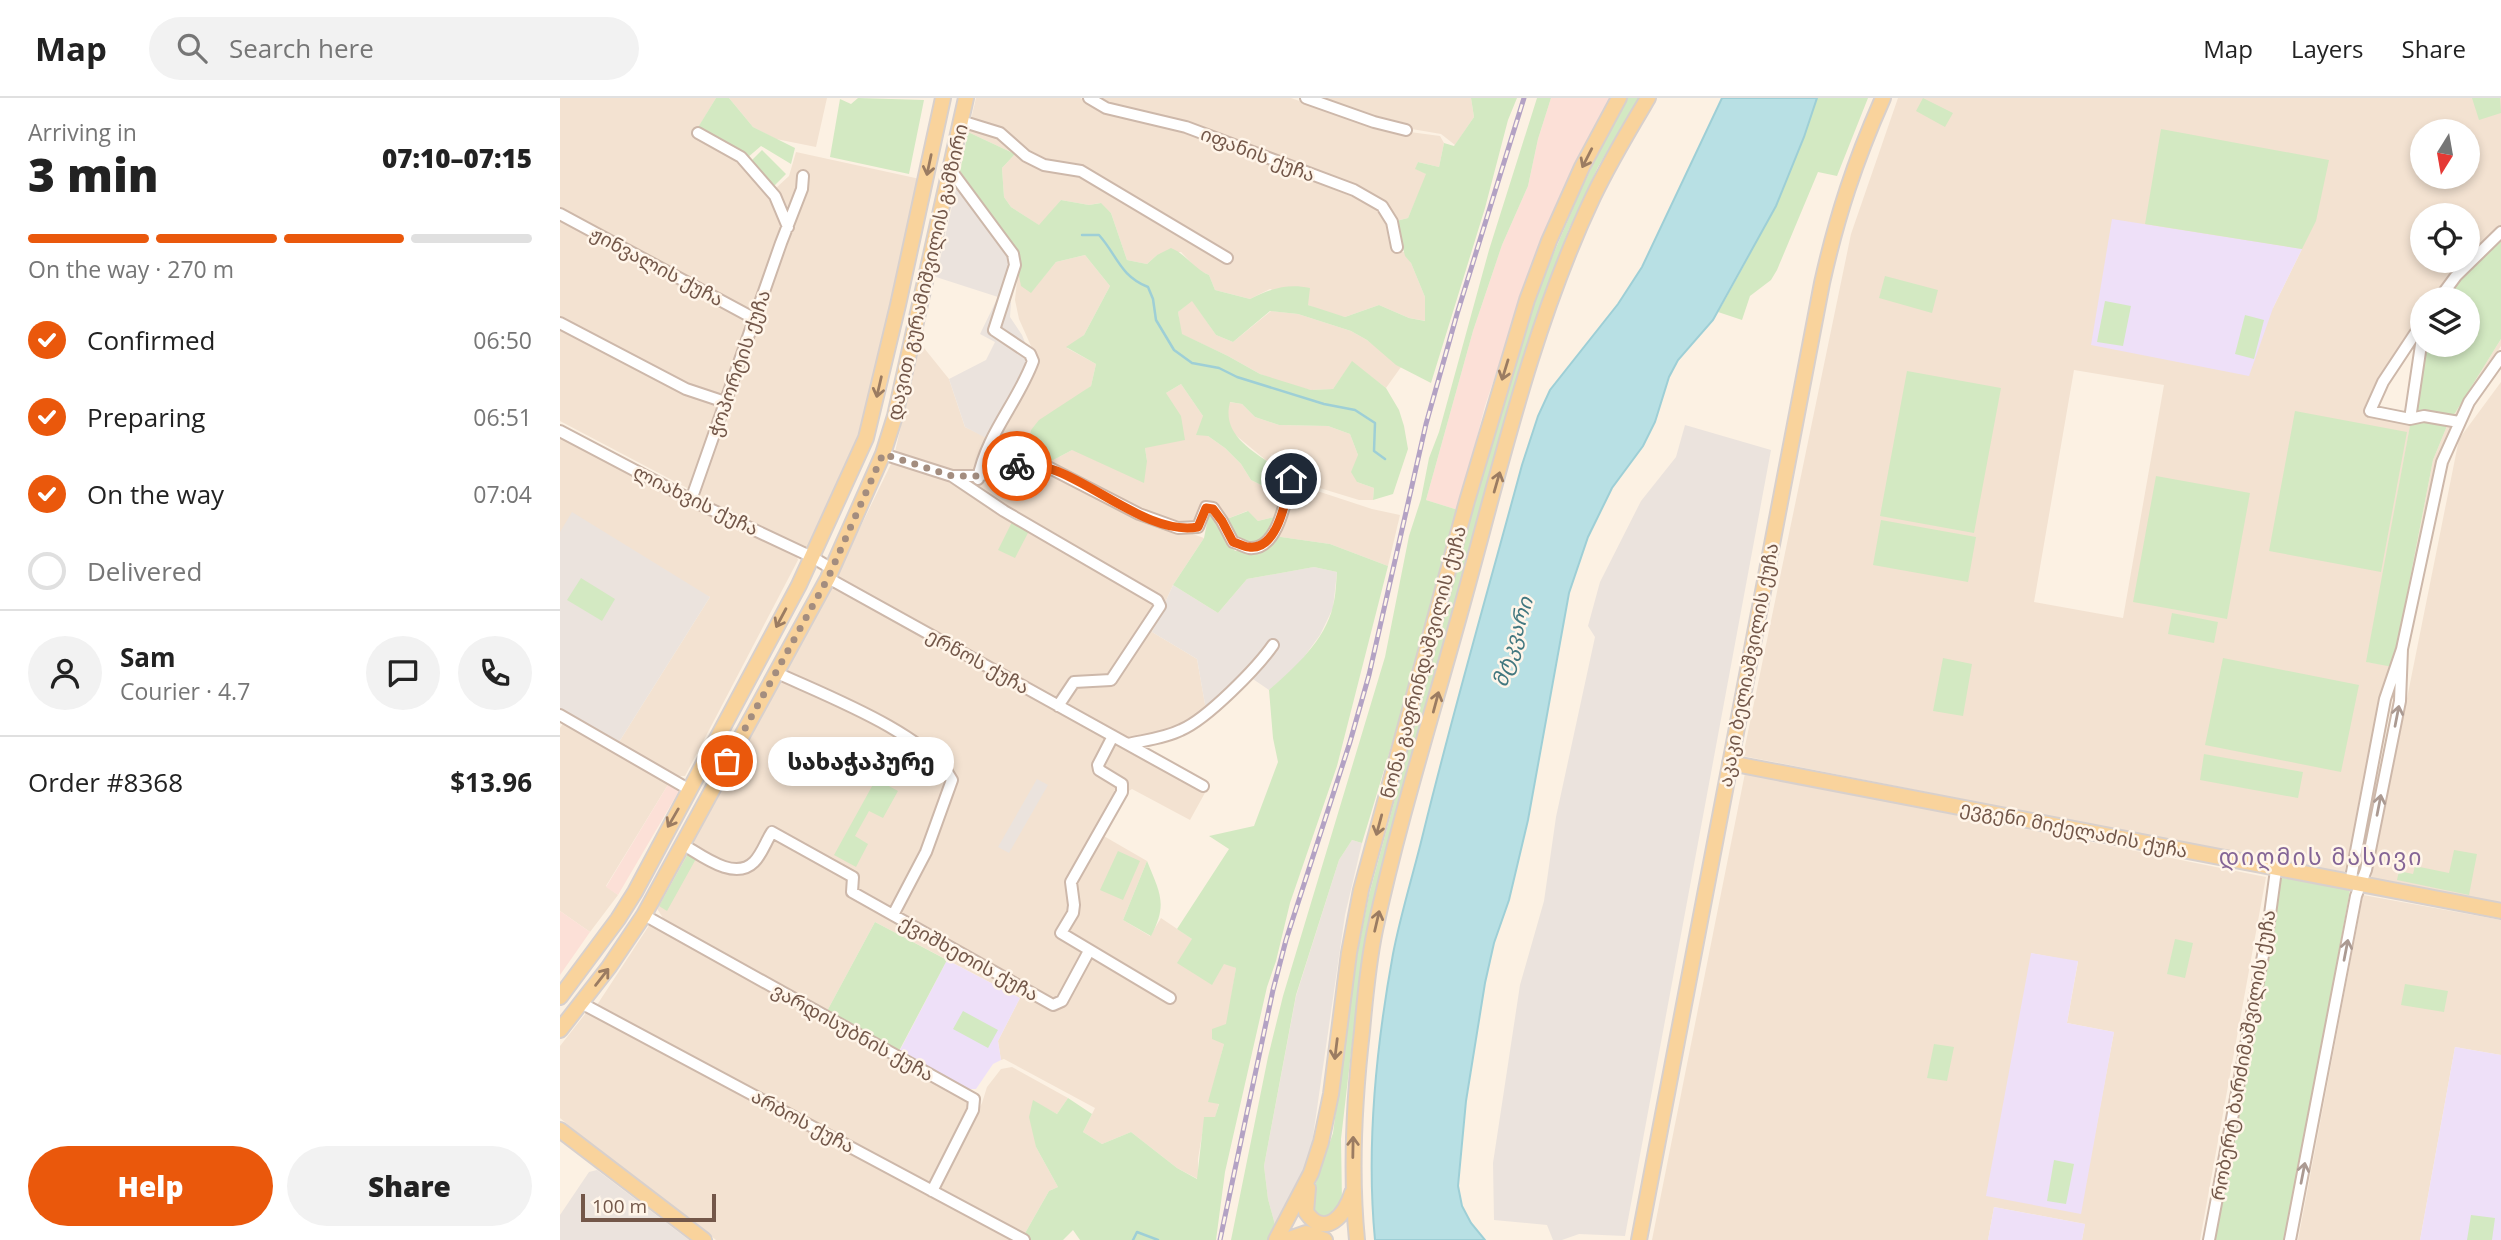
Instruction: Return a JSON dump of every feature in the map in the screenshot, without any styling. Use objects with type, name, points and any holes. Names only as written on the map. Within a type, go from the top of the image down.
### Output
[{"type":"main road","name":"დავით გურამიშვილის გამზირი","points":[[560,997],[635,892],[812,557],[866,438],[943,98]]},
{"type":"main road","name":"დავით გურამიშვილის გამზირი","points":[[560,1030],[609,967],[644,914],[830,574],[883,454],[895,416],[966,98]]},
{"type":"main road","name":"ნონა გაფრინდაშვილის ქუჩა","points":[[1276,1240],[1311,1173],[1328,1112],[1344,984],[1361,890],[1488,428],[1530,291],[1549,241],[1582,167],[1619,98]]},
{"type":"main road","name":"ნონა გაფრინდაშვილის ქუჩა","points":[[1357,1240],[1353,1189],[1355,1101],[1367,978],[1393,859],[1517,411],[1546,316],[1593,197],[1648,98]]},
{"type":"main road","name":"აკაკი ბელიაშვილის ქუჩა","points":[[1639,1240],[1793,425],[1831,244],[1848,182],[1883,98]]},
{"type":"main road","name":"ევგენი მიქელაძის ქუჩა","points":[[1730,763],[2276,870],[2501,911]]},
{"type":"main road","points":[[620,916],[644,914],[635,892]]},
{"type":"main road","points":[[560,1130],[704,1240]]},
{"type":"main road","points":[[1311,1173],[1305,1206],[1306,1212],[1314,1221],[1325,1224],[1338,1219],[1346,1209],[1353,1189]]},
{"type":"main road","points":[[1286,1240],[1306,1233],[1325,1240]]},
{"type":"street","name":"იფანის ქუჩა","points":[[1088,98],[1106,108],[1186,127],[1354,190],[1382,206],[1392,222],[1397,247]]},
{"type":"street","points":[[1306,98],[1406,130]]},
{"type":"street","points":[[961,121],[1000,133],[1026,156],[1044,165],[1081,172],[1227,258]]},
{"type":"street","points":[[698,133],[741,157],[775,196],[788,227]]},
{"type":"street","points":[[950,169],[1013,254],[1015,265],[994,330],[1030,354],[1033,361],[1029,374],[993,434],[978,476],[978,494]]},
{"type":"street","name":"ჭოპორტის ქუჩა","points":[[691,500],[803,189],[803,176]]},
{"type":"street","name":"ჟინვალის ქუჩა","points":[[560,214],[755,319]]},
{"type":"street","points":[[2448,287],[2501,232]]},
{"type":"street","points":[[560,323],[686,389],[725,402]]},
{"type":"street","points":[[2410,342],[2384,382],[2370,411],[2410,419],[2424,416],[2459,422]]},
{"type":"street","points":[[2410,419],[2419,357]]},
{"type":"street","points":[[2290,1240],[2379,734],[2402,649],[2442,462],[2469,402],[2501,357]]},
{"type":"street","name":"ლიახვის ქუჩა","points":[[560,431],[691,500],[812,557],[830,574]]},
{"type":"street","points":[[883,454],[952,476],[1157,600],[1160,606],[1111,680],[1074,682],[1058,705]]},
{"type":"street","points":[[952,476],[978,476],[1026,464],[1044,465],[1139,514],[1178,528],[1198,527],[1206,508],[1213,509],[1233,542],[1251,548],[1261,545],[1271,537],[1280,523],[1291,479]]},
{"type":"street","name":"ერწოს ქუჩა","points":[[830,574],[1203,786]]},
{"type":"street","points":[[1128,744],[1181,731],[1196,722],[1259,665],[1273,645]]},
{"type":"street","points":[[2354,884],[2366,870],[2392,741],[2400,690],[2402,649]]},
{"type":"street","name":"ქვიშხეთის ქუჩა","points":[[775,672],[888,725],[946,768],[952,779],[926,852],[893,915]]},
{"type":"street","points":[[2391,682],[2398,685],[2400,690]]},
{"type":"street","points":[[560,715],[690,790]]},
{"type":"street","points":[[2379,734],[2392,741]]},
{"type":"street","points":[[1113,736],[1098,765],[1099,770],[1122,784],[1122,792],[1071,882],[1073,914],[1061,933],[1170,998]]},
{"type":"street","name":"ქვიშხეთის ქუჩა","points":[[682,844],[729,869],[744,868],[754,862],[772,832],[853,877],[852,892],[1053,1005],[1062,1001],[1089,951]]},
{"type":"street","name":"რობერტ ბარძიმაშვილის ქუჩა","points":[[2209,1240],[2276,870]]},
{"type":"street","name":"ვარდისუბნის ქუჩა","points":[[644,914],[974,1099],[973,1110],[932,1191]]},
{"type":"street","name":"არბოს ქუჩა","points":[[581,1003],[1024,1240]]},
{"type":"shaded area","points":[[560,98],[716,98],[695,133],[741,159],[775,204],[782,225],[753,312],[560,208]]},
{"type":"shaded area","points":[[729,98],[827,98],[816,147],[776,139],[753,127]]},
{"type":"shaded area","points":[[976,98],[1080,98],[1105,112],[1185,131],[1376,206],[1385,222],[1393,252],[1405,252],[1411,263],[1425,297],[1426,321],[1409,318],[1379,305],[1345,317],[1325,312],[1270,289],[1250,299],[1215,290],[1209,275],[1198,270],[1181,252],[1157,255],[1147,264],[1127,260],[1111,213],[1100,203],[1089,205],[1061,200],[1040,226],[1011,207],[1004,197],[1002,168],[1015,154],[968,132]]},
{"type":"shaded area","points":[[1092,98],[1291,98],[1373,127],[1440,136],[1444,143],[1439,167],[1418,162],[1416,169],[1427,174],[1408,218],[1396,221],[1382,205],[1184,125],[1121,111]]},
{"type":"shaded area","points":[[1319,98],[1471,98],[1474,117],[1455,145],[1441,134],[1400,127]]},
{"type":"shaded area","points":[[1551,98],[1615,98],[1565,190],[1531,269],[1485,406],[1458,510],[1426,500],[1473,331],[1502,245],[1528,186],[1538,139]]},
{"type":"shaded area","points":[[1898,98],[2501,98],[2501,236],[2480,255],[2480,203],[2410,203],[2410,273],[2466,273],[2455,287],[2410,287],[2410,349],[2377,407],[2379,410],[2404,414],[2414,357],[2423,357],[2367,662],[2393,666],[2433,460],[2447,426],[2501,339],[2501,346],[2460,408],[2438,458],[2394,671],[2344,874],[1743,756],[1851,234]],"holes":[[[2302,249],[2273,308],[2091,345]],[[2074,370],[2164,385],[2123,618],[2034,602]]]},
{"type":"shaded area","points":[[796,152],[920,179],[861,436],[807,550],[697,496],[797,214],[783,209],[776,188],[789,176]]},
{"type":"shaded area","points":[[957,184],[1008,247],[1012,269],[998,296],[1011,302],[1010,317],[1022,335],[1032,360],[1002,417],[986,438],[965,427],[949,379],[986,360],[995,342],[980,334],[998,297],[936,277]]},
{"type":"shaded area","points":[[560,218],[749,322],[722,398],[683,384],[560,319]]},
{"type":"shaded area","points":[[2112,219],[2302,249],[2273,308],[2249,376],[2091,345]]},
{"type":"shaded area","points":[[1085,255],[1110,286],[1084,335],[1067,348],[1096,364],[1091,386],[1031,430],[1026,460],[970,472],[945,469],[895,452],[920,343],[949,379],[965,427],[994,441],[1039,364],[1019,319],[1015,300],[1018,271],[1031,292],[1056,262]]},
{"type":"shaded area","points":[[1192,300],[1216,335],[1233,342],[1271,311],[1298,314],[1351,331],[1401,367],[1386,388],[1352,362],[1333,389],[1311,390],[1289,385],[1260,374],[1181,334],[1178,312]]},
{"type":"shaded area","points":[[560,325],[720,404],[689,489],[560,421]]},
{"type":"shaded area","points":[[2501,382],[2501,903],[2371,878],[2459,439]]},
{"type":"shaded area","points":[[1181,384],[1203,416],[1208,436],[1241,464],[1251,480],[1271,490],[1279,484],[1278,469],[1286,483],[1278,516],[1258,521],[1247,511],[1227,519],[1214,504],[1205,500],[1191,527],[1159,519],[1046,464],[1072,450],[1147,461],[1145,448],[1166,393]]},
{"type":"shaded area","points":[[1229,402],[1242,404],[1255,417],[1279,425],[1328,426],[1350,434],[1358,455],[1357,482],[1374,488],[1373,500],[1359,500],[1300,482],[1272,454],[1267,461],[1233,433],[1226,416]]},
{"type":"shaded area","points":[[1685,425],[1771,450],[1625,1236],[1579,1234],[1553,1240],[1547,1225],[1494,1220],[1493,1163],[1520,985],[1544,901],[1556,817],[1595,637],[1588,626],[1600,582],[1641,501],[1676,457]]},
{"type":"shaded area","points":[[560,437],[796,553],[798,560],[685,776],[677,776],[619,742],[710,597],[560,532]]},
{"type":"shaded area","points":[[892,462],[951,481],[984,480],[1024,468],[1044,471],[1133,513],[1204,538],[1173,585],[1152,632],[1197,659],[1206,710],[1179,728],[1124,739],[839,581],[838,573]]},
{"type":"shaded area","points":[[1302,486],[1372,509],[1400,515],[1388,566],[1330,544],[1274,536],[1294,489]]},
{"type":"shaded area","points":[[572,512],[710,597],[619,742],[560,708],[560,532]]},
{"type":"shaded area","points":[[1314,567],[1337,572],[1333,608],[1320,635],[1299,664],[1269,690],[1250,677],[1206,710],[1197,659],[1152,632],[1173,585],[1218,613],[1247,579]]},
{"type":"shaded area","points":[[831,586],[1206,791],[1190,820],[1132,789],[1124,794],[1102,835],[1147,861],[1123,920],[1150,936],[1161,918],[1192,939],[1211,984],[1224,963],[1236,968],[1224,1044],[1209,1101],[1219,1103],[1215,1118],[1205,1117],[1198,1159],[1198,1179],[1177,1168],[1131,1132],[1102,1144],[1083,1132],[1095,1108],[1004,1059],[1001,1060],[998,1041],[1020,998],[875,922],[826,1013],[663,918],[656,907]]},
{"type":"shaded area","points":[[564,722],[669,783],[606,886],[618,895],[590,932],[560,911],[560,728]]},
{"type":"shaded area","points":[[1745,773],[2266,877],[2200,1240],[2082,1240],[2085,1224],[1994,1207],[1988,1240],[1652,1240]],"holes":[[[2031,953],[2078,962],[2067,1023],[2114,1032],[2080,1214]]]},
{"type":"shaded area","points":[[1037,779],[1048,785],[1009,853],[998,847]]},
{"type":"shaded area","points":[[669,783],[678,787],[679,791],[618,895],[606,887]]},
{"type":"shaded area","points":[[1352,840],[1362,843],[1345,915],[1309,1164],[1277,1232],[1268,1199],[1264,1166],[1296,996],[1339,860]]},
{"type":"shaded area","points":[[2363,895],[2501,920],[2501,1055],[2455,1047],[2420,1240],[2298,1240]]},
{"type":"shaded area","points":[[560,911],[590,932],[560,975]]},
{"type":"shaded area","points":[[650,924],[972,1103],[931,1185],[595,1008]]},
{"type":"shaded area","points":[[2031,953],[2078,961],[2067,1023],[2114,1032],[2081,1214],[1986,1196]]},
{"type":"shaded area","points":[[947,960],[1020,998],[998,1041],[1001,1060],[993,1064],[976,1089],[968,1089],[899,1052]]},
{"type":"shaded area","points":[[589,1009],[1019,1240],[716,1240],[620,1168],[560,1118],[560,1046]]},
{"type":"shaded area","points":[[2455,1047],[2501,1055],[2501,1240],[2420,1240]]},
{"type":"shaded area","points":[[1012,1067],[1068,1098],[1057,1114],[1033,1101],[1036,1147],[1058,1187],[1049,1191],[1024,1235],[937,1189],[982,1103],[987,1087],[1001,1069]]},
{"type":"shaded area","points":[[597,1170],[689,1240],[560,1240],[560,1215],[589,1172]]},
{"type":"shaded area","points":[[1994,1207],[2085,1224],[2082,1240],[1988,1240]]},
{"type":"green space","points":[[716,98],[729,98],[753,127],[795,148],[791,164],[761,146],[747,158],[697,129]]},
{"type":"green space","points":[[858,98],[924,100],[909,174],[830,157],[840,99],[851,104]]},
{"type":"green space","points":[[1471,98],[1517,98],[1508,120],[1485,208],[1431,383],[1396,365],[1367,340],[1351,331],[1298,314],[1270,311],[1233,342],[1216,335],[1192,301],[1178,312],[1182,334],[1260,374],[1311,390],[1333,389],[1352,361],[1386,388],[1399,410],[1408,449],[1393,494],[1373,500],[1374,488],[1357,482],[1351,472],[1358,455],[1350,434],[1328,426],[1279,425],[1255,417],[1242,404],[1230,402],[1228,414],[1235,433],[1250,449],[1278,469],[1279,485],[1271,490],[1251,480],[1241,464],[1225,448],[1208,436],[1196,435],[1203,416],[1181,384],[1166,393],[1181,416],[1185,440],[1145,448],[1147,461],[1144,483],[1072,450],[1046,464],[1035,459],[1026,460],[1031,430],[1039,420],[1091,386],[1096,364],[1066,347],[1084,335],[1110,286],[1085,255],[1056,262],[1031,293],[1021,286],[1018,271],[1020,255],[960,171],[968,132],[1015,154],[1002,168],[1004,197],[1011,207],[1039,225],[1061,200],[1089,205],[1101,203],[1111,213],[1127,260],[1147,264],[1171,248],[1209,275],[1215,290],[1250,299],[1279,288],[1310,288],[1308,305],[1345,317],[1379,305],[1409,318],[1425,321],[1425,297],[1411,263],[1405,256],[1396,221],[1408,218],[1426,174],[1415,169],[1418,162],[1439,167],[1444,143],[1454,146],[1474,117]]},
{"type":"green space","points":[[1537,98],[1551,98],[1538,139],[1528,186],[1502,245],[1473,331],[1426,500],[1458,510],[1417,661],[1362,843],[1352,840],[1339,860],[1296,995],[1264,1166],[1268,1199],[1277,1232],[1270,1240],[1231,1240],[1283,996],[1385,657],[1409,536],[1421,499],[1429,458],[1439,432],[1489,250]]},
{"type":"green space","points":[[1628,98],[1639,98],[1598,167],[1569,229],[1546,289],[1523,361],[1422,719],[1371,912],[1362,958],[1341,1139],[1342,1202],[1332,1216],[1321,1217],[1312,1212],[1311,1197],[1333,1133],[1354,971],[1369,895],[1487,458],[1543,278],[1603,143]]},
{"type":"green space","points":[[1817,98],[1868,98],[1837,176],[1818,172],[1771,280],[1750,296],[1742,320],[1718,312],[1773,208],[1797,154]]},
{"type":"green space","points":[[1923,98],[1953,113],[1945,127],[1916,111]]},
{"type":"green space","points":[[2472,98],[2500,98],[2501,113],[2479,119]]},
{"type":"green space","points":[[2161,129],[2329,160],[2316,221],[2302,249],[2145,224]]},
{"type":"green space","points":[[762,150],[786,174],[774,186],[750,162]]},
{"type":"green space","points":[[2501,236],[2501,339],[2447,426],[2433,460],[2393,667],[2366,662],[2423,357],[2480,357],[2480,287],[2455,287],[2466,273],[2480,273],[2480,255]]},
{"type":"green space","points":[[1885,276],[1938,290],[1932,313],[1879,298]]},
{"type":"green space","points":[[2105,301],[2131,306],[2123,346],[2097,342]]},
{"type":"green space","points":[[2245,315],[2264,320],[2254,359],[2235,354]]},
{"type":"green space","points":[[1907,371],[2001,388],[1974,533],[1880,516]]},
{"type":"green space","points":[[2295,411],[2407,432],[2381,572],[2269,551]]},
{"type":"green space","points":[[2156,476],[2250,493],[2227,619],[2133,602]]},
{"type":"green space","points":[[1248,511],[1258,521],[1278,516],[1267,536],[1257,542],[1235,539],[1227,519]]},
{"type":"green space","points":[[1209,513],[1235,551],[1262,548],[1274,536],[1330,544],[1388,566],[1337,766],[1290,903],[1267,987],[1225,1172],[1216,1240],[1080,1240],[1073,1230],[1063,1240],[1030,1240],[1024,1235],[1049,1191],[1058,1187],[1036,1147],[1029,1117],[1033,1100],[1057,1114],[1068,1098],[1092,1114],[1083,1132],[1102,1144],[1131,1132],[1177,1168],[1197,1179],[1204,1117],[1215,1117],[1219,1104],[1208,1102],[1224,1044],[1212,1039],[1212,1029],[1226,1024],[1236,968],[1224,964],[1212,985],[1177,963],[1192,939],[1177,929],[1229,849],[1209,836],[1254,826],[1278,762],[1269,690],[1307,653],[1323,631],[1334,602],[1337,572],[1314,567],[1247,579],[1218,613],[1173,585],[1204,538]]},
{"type":"green space","points":[[1881,520],[1976,537],[1968,582],[1873,565]]},
{"type":"green space","points":[[1012,522],[1029,531],[1015,558],[998,550]]},
{"type":"green space","points":[[581,578],[615,599],[602,621],[567,600]]},
{"type":"green space","points":[[2172,613],[2218,622],[2214,643],[2168,634]]},
{"type":"green space","points":[[1943,658],[1972,664],[1963,716],[1933,711]]},
{"type":"green space","points":[[2223,658],[2359,685],[2341,772],[2205,745]]},
{"type":"green space","points":[[896,741],[909,748],[891,781],[877,774]]},
{"type":"green space","points":[[2204,754],[2303,772],[2298,798],[2200,780]]},
{"type":"green space","points":[[876,779],[898,791],[883,818],[869,811],[855,836],[868,844],[856,867],[834,855]]},
{"type":"green space","points":[[2454,850],[2477,854],[2469,895],[2397,880],[2399,871],[2413,874],[2415,866],[2449,873]]},
{"type":"green space","points":[[1118,851],[1140,861],[1123,900],[1100,890]]},
{"type":"green space","points":[[689,852],[697,857],[667,911],[659,906]]},
{"type":"green space","points":[[1147,861],[1156,882],[1161,907],[1151,936],[1123,920]]},
{"type":"green space","points":[[2279,877],[2350,890],[2286,1240],[2213,1240]]},
{"type":"green space","points":[[875,922],[947,960],[899,1051],[826,1013]]},
{"type":"green space","points":[[2175,939],[2193,943],[2185,978],[2167,974]]},
{"type":"green space","points":[[2405,984],[2448,991],[2444,1012],[2401,1005]]},
{"type":"green space","points":[[963,1011],[998,1030],[988,1048],[953,1029]]},
{"type":"green space","points":[[1934,1044],[1954,1047],[1947,1081],[1927,1078]]},
{"type":"green space","points":[[2054,1160],[2074,1164],[2066,1204],[2047,1201]]},
{"type":"green space","points":[[2471,1215],[2495,1218],[2492,1240],[2467,1240]]},
{"type":"water","name":"მტკვარი","points":[[1722,98],[1817,98],[1776,206],[1713,320],[1678,360],[1643,446],[1612,488],[1588,537],[1569,593],[1528,820],[1485,983],[1466,1101],[1458,1186],[1462,1206],[1485,1240],[1375,1240],[1372,1205],[1374,1097],[1393,954],[1447,739],[1522,465],[1538,416],[1550,390],[1618,304],[1642,267]]},
{"type":"waterway","points":[[1082,235],[1099,235],[1125,271],[1148,287],[1156,320],[1174,350],[1192,363],[1219,368],[1237,377],[1324,404],[1355,410],[1375,423],[1374,451],[1385,459]]},
{"type":"waterway","points":[[1133,1240],[1137,1232],[1158,1240]]},
{"type":"railway","points":[[1220,1240],[1286,940],[1369,675],[1426,424],[1524,98]]},
{"type":"way so far","points":[[727,761],[828,578],[883,454],[952,476],[978,476],[1017,466]]},
{"type":"place","name":"სახაჭაპურე","points":[[727,761]]},
{"type":"district","name":"დიღმის მასივი","points":[[2321,857]]},
{"type":"route","points":[[1017,466],[1044,465],[1139,514],[1178,528],[1198,527],[1206,508],[1213,509],[1233,542],[1251,548],[1261,545],[1271,537],[1280,523],[1291,479]]}]
